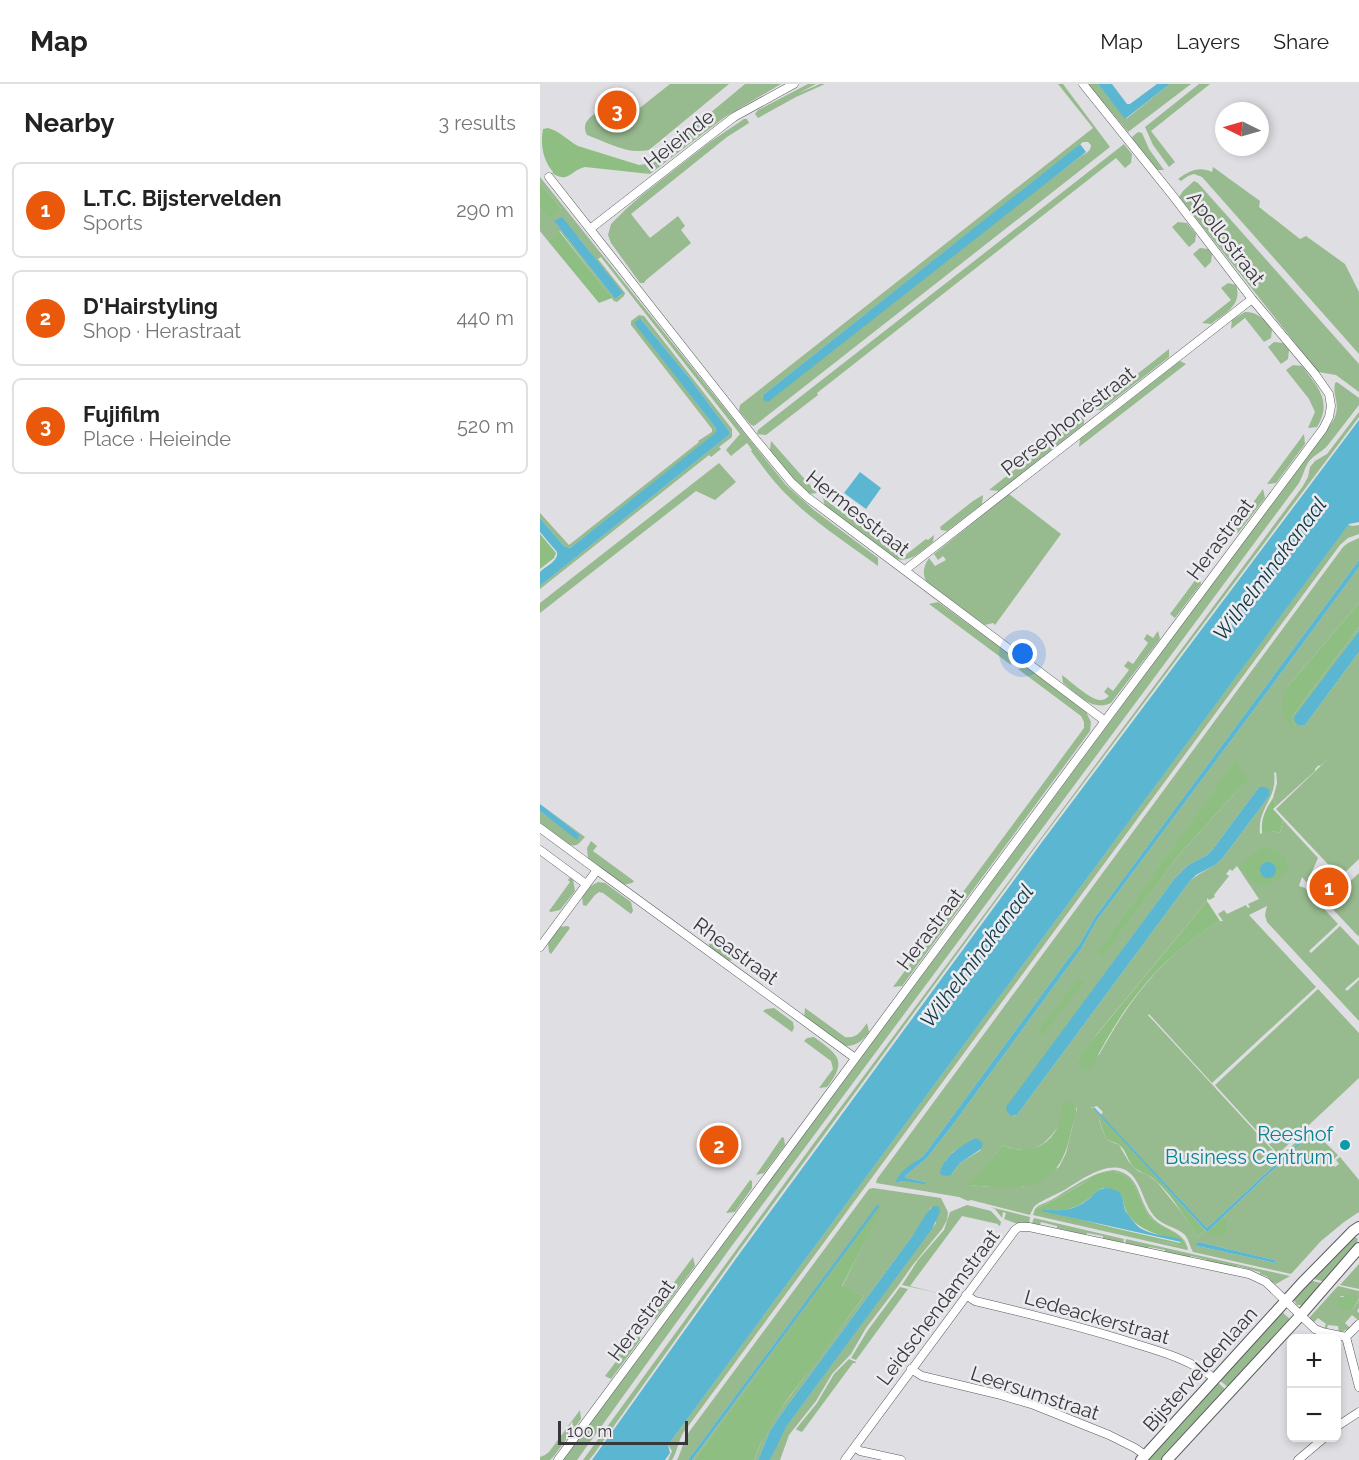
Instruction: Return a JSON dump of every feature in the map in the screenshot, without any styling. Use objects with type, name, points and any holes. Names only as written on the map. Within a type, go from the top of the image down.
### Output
[{"type":"street","name":"Heieinde","points":[[590,230],[734,117],[794,84]]},
{"type":"street","name":"Apollostraat","points":[[1083,84],[1182,207],[1252,299],[1315,374],[1329,394],[1331,406],[1329,417]]},
{"type":"street","name":"Hermesstraat","points":[[549,177],[791,482],[807,497],[1105,720]]},
{"type":"street","name":"Persephonéstraat","points":[[905,570],[1252,299]]},
{"type":"street","name":"Herastraat","points":[[558,1460],[1323,429],[1329,417]]},
{"type":"street","name":"Rheastraat","points":[[540,828],[855,1058]]},
{"type":"street","points":[[540,850],[586,884]]},
{"type":"street","points":[[540,947],[597,870]]},
{"type":"street","name":"Leidschendamstraat","points":[[845,1460],[1019,1227],[1029,1227],[1250,1274],[1266,1282],[1286,1302]]},
{"type":"street","name":"Bijsterveldenlaan","points":[[1143,1458],[1301,1284],[1359,1227]]},
{"type":"street","name":"Bijsterveldenlaan","points":[[1167,1460],[1300,1316],[1359,1248]]},
{"type":"street","name":"Ledeackerstraat","points":[[966,1295],[975,1301],[1062,1321],[1155,1350],[1195,1366],[1215,1379]]},
{"type":"street","name":"Bijsterveldenlaan","points":[[1286,1302],[1300,1316]]},
{"type":"street","points":[[1300,1316],[1315,1329],[1346,1337]]},
{"type":"street","points":[[1346,1337],[1359,1324]]},
{"type":"street","points":[[1346,1337],[1359,1387]]},
{"type":"street","name":"Leersumstraat","points":[[911,1369],[922,1376],[1034,1405],[1110,1435],[1135,1448],[1143,1458]]},
{"type":"street","points":[[1341,1424],[1359,1412]]},
{"type":"street","points":[[1298,1460],[1318,1442]]},
{"type":"street","points":[[855,1447],[860,1451],[901,1460]]},
{"type":"green space","points":[[670,84],[729,84],[649,150],[633,151],[587,135],[585,124],[598,112],[612,130]]},
{"type":"green space","points":[[745,84],[781,84],[725,117],[650,174],[643,171],[639,165],[646,164],[662,153]]},
{"type":"green space","points":[[808,84],[816,84],[799,93],[825,84],[758,118],[755,114],[758,110]]},
{"type":"green space","points":[[1058,84],[1063,84],[1110,147],[754,426],[739,411],[740,405],[1093,128]],"holes":[[[1083,142],[1091,145],[1087,152],[762,397]]]},
{"type":"green space","points":[[1088,84],[1098,84],[1126,119],[1170,84],[1191,84],[1128,132]]},
{"type":"green space","points":[[1199,84],[1210,84],[1151,131],[1175,162],[1169,167],[1153,145],[1145,127]]},
{"type":"green space","points":[[747,119],[749,123],[727,137],[631,214],[650,238],[678,216],[685,226],[681,230],[691,243],[644,283],[640,283],[611,243],[608,235],[611,224],[642,195],[710,142]]},
{"type":"green space","points":[[548,128],[560,133],[578,146],[639,165],[645,170],[643,171],[650,174],[585,167],[566,177],[558,176],[552,173],[543,152],[543,129]]},
{"type":"green space","points":[[1138,132],[1142,133],[1149,149],[1164,170],[1157,170],[1133,140],[1132,137]]},
{"type":"green space","points":[[1124,144],[1132,154],[1131,163],[1125,168],[1116,158],[766,435],[757,434],[758,430]]},
{"type":"green space","points":[[1213,167],[1260,201],[1259,207],[1300,239],[1306,236],[1345,264],[1359,292],[1359,354],[1202,177],[1194,174],[1181,181],[1178,179],[1194,170],[1203,169],[1212,172]]},
{"type":"green space","points":[[540,177],[786,485],[814,510],[878,558],[878,566],[822,525],[785,493],[747,443],[731,456],[726,450],[740,434],[601,257],[598,259],[625,293],[617,302],[560,231],[548,241],[540,231],[540,208],[549,218],[561,208],[540,183]],"holes":[[[555,222],[579,238],[622,294],[615,299]]]},
{"type":"green space","points":[[1194,181],[1359,364],[1359,392],[1336,375],[1318,372],[1179,197]]},
{"type":"green space","points":[[540,183],[561,208],[549,219],[540,208]]},
{"type":"green space","points":[[1178,222],[1187,223],[1196,234],[1195,242],[1189,247],[1172,227]]},
{"type":"green space","points":[[559,231],[612,298],[599,303],[548,241]]},
{"type":"green space","points":[[1200,248],[1208,249],[1212,254],[1211,262],[1205,268],[1193,254]]},
{"type":"green space","points":[[1228,283],[1236,285],[1235,303],[1211,324],[1202,323],[1231,300],[1221,288]]},
{"type":"green space","points":[[1245,312],[1254,313],[1263,319],[1272,329],[1271,338],[1264,342],[1245,318],[1231,329],[1232,320]]},
{"type":"green space","points":[[639,315],[644,316],[732,429],[732,437],[711,457],[709,455],[540,589],[540,586],[729,435],[729,431],[691,380],[641,319],[635,323],[715,427],[715,434],[570,548],[564,546],[540,518],[540,513],[569,545],[712,432],[712,429],[631,325],[631,321]]},
{"type":"green space","points":[[1274,342],[1283,343],[1289,350],[1288,359],[1281,364],[1268,347]]},
{"type":"green space","points":[[1169,349],[1169,357],[1101,410],[1093,409]]},
{"type":"green space","points":[[1180,361],[1186,364],[1079,447],[1080,439]]},
{"type":"green space","points":[[1293,365],[1302,366],[1321,394],[1324,409],[1317,427],[1308,428],[1315,412],[1309,399],[1286,370]]},
{"type":"green space","points":[[1337,382],[1359,398],[1359,405],[1328,445],[1310,460],[1299,483],[731,1247],[577,1460],[563,1460],[1333,421],[1337,410],[1334,388]]},
{"type":"green space","points":[[1359,412],[1359,417],[1040,841],[738,1252],[594,1454],[589,1460],[583,1460],[811,1147],[1303,486],[1310,467],[1327,454]]},
{"type":"green space","points":[[1084,415],[1084,424],[999,491],[989,490]]},
{"type":"green space","points":[[1304,434],[1305,444],[1276,483],[1267,484]]},
{"type":"green space","points":[[771,441],[817,493],[809,494],[794,480],[770,450]]},
{"type":"green space","points":[[719,463],[736,482],[715,500],[696,491],[540,613],[540,603]]},
{"type":"green space","points":[[1263,489],[1265,498],[1238,533],[1230,534]]},
{"type":"green space","points":[[1009,494],[1061,534],[995,625],[993,623],[985,625],[930,585],[926,581],[924,569],[929,558],[935,566],[946,560],[943,556],[938,560],[934,554]]},
{"type":"green space","points":[[983,495],[982,504],[947,531],[941,530],[940,527]]},
{"type":"green space","points":[[823,498],[903,557],[934,535],[933,542],[911,558],[896,559],[825,507]]},
{"type":"green space","points":[[1348,525],[1359,525],[1359,534],[1348,538],[1340,545],[683,1433],[672,1460],[668,1460],[672,1451],[668,1445]]},
{"type":"green space","points":[[540,534],[556,553],[554,558],[540,569]]},
{"type":"green space","points":[[1359,538],[1359,560],[1095,917],[1079,945],[924,1155],[900,1174],[896,1183],[925,1182],[905,1176],[926,1159],[949,1130],[1081,949],[1097,920],[1359,567],[1359,603],[1289,685],[1282,705],[1288,723],[1296,726],[1292,717],[1359,627],[1359,631],[1295,718],[1295,722],[1300,726],[1305,725],[1359,652],[1359,859],[1340,877],[1276,809],[1332,755],[1273,809],[1276,806],[1273,798],[1277,783],[1276,772],[1274,773],[1273,790],[1261,817],[1260,834],[1262,831],[1280,833],[1283,820],[1318,858],[1307,883],[1302,877],[1299,886],[1305,888],[1338,924],[1309,951],[1311,953],[1340,926],[1359,946],[1359,977],[1345,989],[1347,991],[1359,980],[1359,1021],[1267,922],[1265,915],[1267,906],[1249,915],[1316,987],[1212,1083],[1148,1015],[1279,1157],[1311,1129],[1338,1155],[1329,1160],[1335,1167],[1339,1164],[1336,1160],[1340,1157],[1359,1180],[1359,1212],[1321,1241],[1291,1274],[1193,1252],[1185,1235],[1154,1216],[1135,1179],[1120,1168],[1110,1168],[1091,1174],[1040,1202],[1030,1215],[959,1197],[876,1183],[1343,547]],"holes":[[[1235,762],[1248,779],[1179,855],[1103,955],[1098,951]],[[1259,787],[1269,790],[1270,795],[1222,859],[1190,881],[1017,1115],[1012,1116],[1007,1112],[1007,1107],[1175,878],[1187,866],[1207,855]],[[1237,866],[1259,899],[1248,904],[1250,907],[1248,908],[1246,905],[1227,914],[1224,910],[1218,914],[1223,921],[1182,948],[1150,979],[1123,1015],[1099,1055],[1079,1059],[1207,901],[1207,898],[1209,900],[1215,897],[1214,895],[1229,876],[1226,874],[1230,869],[1232,871]],[[1074,1102],[1077,1109],[1066,1153],[1059,1167],[1023,1187],[969,1185],[1003,1145],[1029,1150],[1047,1140]],[[1097,1106],[1103,1112],[1101,1115],[1207,1228],[1306,1136],[1307,1138],[1225,1217],[1198,1237],[1157,1182],[1138,1171],[1129,1162],[1119,1145],[1106,1139],[1099,1120],[1101,1116],[1090,1108]],[[975,1138],[981,1150],[960,1163],[952,1174],[945,1161],[953,1152]],[[1199,1242],[1274,1260],[1277,1262],[1197,1246]]]},
{"type":"green space","points":[[1199,575],[1201,584],[1175,618],[1170,614]]},
{"type":"green space","points":[[938,602],[1010,655],[1011,665],[929,604]]},
{"type":"green space","points":[[1359,603],[1359,627],[1292,717],[1296,726],[1293,729],[1285,719],[1282,708],[1283,697],[1289,685]]},
{"type":"green space","points":[[1158,631],[1160,639],[1111,703],[1092,704],[1063,683],[1062,675],[1091,697],[1105,699],[1109,696],[1104,692],[1108,687],[1113,691],[1129,670],[1124,666],[1128,661],[1133,664],[1148,643],[1144,639],[1147,634],[1153,638]]},
{"type":"green space","points":[[1026,667],[1086,712],[1091,722],[1090,731],[902,986],[893,987],[1084,728],[1081,716],[1018,669]]},
{"type":"green space","points":[[1235,761],[1249,779],[1179,855],[1103,956],[1097,952]]},
{"type":"green space","points":[[1273,798],[1276,806],[1273,809],[1283,820],[1280,833],[1262,831],[1264,814]]},
{"type":"green space","points":[[540,804],[585,837],[577,845],[570,845],[540,823],[540,811],[577,839],[580,835]]},
{"type":"green space","points":[[591,841],[597,846],[593,851],[634,881],[623,885],[588,859],[587,848]]},
{"type":"green space","points":[[1262,848],[1280,852],[1288,868],[1277,882],[1274,880],[1266,885],[1258,884],[1251,879],[1241,870],[1240,865]]},
{"type":"green space","points":[[1359,873],[1359,935],[1358,936],[1327,903]]},
{"type":"green space","points":[[570,877],[573,879],[575,891],[560,910],[549,911],[570,882],[568,880]]},
{"type":"green space","points":[[598,882],[605,883],[631,902],[633,911],[631,914],[599,892],[586,906],[583,905],[582,896],[589,887]]},
{"type":"green space","points":[[1207,901],[1220,921],[1179,950],[1161,966],[1116,1023],[1092,1067],[1086,1070],[1082,1068],[1079,1059],[1089,1044]]},
{"type":"green space","points":[[568,926],[570,928],[551,954],[548,943],[559,927]]},
{"type":"green space","points":[[710,938],[737,957],[735,960],[726,961],[710,949],[708,940]]},
{"type":"green space","points":[[1078,978],[1084,982],[1043,1035],[1038,1031]]},
{"type":"green space","points":[[1318,989],[1359,1033],[1359,1078],[1278,1154],[1215,1085]]},
{"type":"green space","points":[[774,1008],[793,1022],[792,1032],[763,1011]]},
{"type":"green space","points":[[805,1008],[845,1037],[856,1036],[867,1023],[869,1032],[858,1043],[843,1046],[804,1018]]},
{"type":"green space","points":[[814,1037],[837,1059],[837,1070],[827,1087],[819,1088],[833,1069],[831,1061],[804,1041]]},
{"type":"green space","points":[[1066,1101],[1074,1102],[1076,1105],[1076,1117],[1065,1153],[1057,1168],[1047,1178],[1020,1187],[968,1185],[1003,1145],[1026,1150],[1047,1141],[1057,1128],[1063,1104]]},
{"type":"green space","points":[[1101,1116],[1205,1230],[1198,1237],[1161,1186],[1132,1165],[1122,1147],[1106,1139],[1099,1119]]},
{"type":"green space","points":[[782,1137],[785,1145],[764,1173],[756,1175]]},
{"type":"green space","points":[[1113,1170],[1129,1176],[1152,1217],[1179,1234],[1186,1243],[1187,1246],[1188,1250],[1033,1215],[1038,1206],[1100,1173]],"holes":[[[1116,1172],[1133,1184],[1151,1218],[1176,1233],[1187,1246],[1038,1208],[1093,1178]]]},
{"type":"green space","points":[[1110,1172],[1126,1176],[1132,1181],[1151,1218],[1181,1237],[1187,1247],[1035,1212],[1038,1208],[1096,1175]],"holes":[[[1103,1188],[1121,1195],[1127,1213],[1138,1225],[1151,1232],[1181,1241],[1180,1243],[1042,1210],[1072,1208]]]},
{"type":"green space","points":[[750,1180],[752,1188],[735,1212],[726,1213]]},
{"type":"green space","points":[[869,1189],[941,1198],[948,1213],[947,1220],[866,1328],[851,1354],[832,1374],[816,1401],[789,1435],[780,1460],[770,1460],[781,1434],[936,1223],[931,1207],[924,1220],[779,1417],[770,1431],[758,1460],[754,1460],[765,1433],[777,1414],[864,1296],[842,1287],[881,1207],[692,1460],[879,1206],[688,1460],[677,1460],[689,1432]]},
{"type":"green space","points":[[967,1205],[991,1211],[1001,1222],[1000,1226],[962,1216],[910,1286],[938,1293],[902,1285],[918,1260],[944,1230],[950,1212]]},
{"type":"green space","points":[[880,1207],[882,1208],[842,1286],[864,1296],[778,1413],[754,1460],[694,1460]]},
{"type":"green space","points":[[990,1207],[1030,1217],[1029,1223],[1018,1224],[1004,1219],[1006,1213],[1003,1212],[1002,1218],[995,1209]]},
{"type":"green space","points":[[1224,1216],[1227,1225],[1225,1234],[1218,1236],[1207,1232]]},
{"type":"green space","points":[[1034,1218],[1124,1239],[1123,1243],[1103,1239],[1103,1236],[1087,1233],[1086,1235],[1057,1228],[1057,1226],[1041,1222],[1040,1225],[1032,1223]]},
{"type":"green space","points":[[1352,1238],[1358,1239],[1355,1248],[1326,1282],[1310,1278]]},
{"type":"green space","points":[[1126,1239],[1290,1276],[1276,1284],[1260,1272],[1237,1266],[1236,1269],[1191,1256],[1190,1258],[1165,1253],[1165,1250],[1125,1244]]},
{"type":"green space","points":[[693,1257],[695,1266],[656,1319],[646,1320]]},
{"type":"green space","points":[[1359,1264],[1359,1289],[1340,1285]]},
{"type":"green space","points":[[1309,1280],[1325,1284],[1304,1305],[1297,1305],[1294,1300]]},
{"type":"green space","points":[[1338,1286],[1359,1291],[1359,1299],[1340,1296],[1352,1310],[1359,1300],[1357,1311],[1359,1319],[1352,1315],[1345,1323],[1350,1328],[1339,1333],[1338,1326],[1328,1325],[1326,1331],[1323,1331],[1326,1324],[1318,1318],[1313,1323],[1309,1318]]},
{"type":"green space","points":[[900,1287],[908,1289],[856,1360],[851,1358],[868,1330]]},
{"type":"green space","points":[[1346,1294],[1359,1299],[1352,1310],[1343,1310],[1338,1304],[1337,1299]]},
{"type":"green space","points":[[1281,1311],[1291,1320],[1229,1388],[1218,1379]]},
{"type":"green space","points":[[639,1330],[640,1340],[611,1379],[605,1376],[618,1359],[614,1356],[617,1352],[621,1355]]},
{"type":"green space","points":[[849,1359],[856,1363],[853,1363],[802,1432],[797,1430],[817,1403],[834,1374]]},
{"type":"green space","points":[[1216,1381],[1227,1391],[1164,1460],[1144,1460]]},
{"type":"green space","points":[[580,1410],[581,1419],[554,1456],[550,1460],[540,1460],[540,1457],[549,1452]]},
{"type":"water","points":[[1098,84],[1112,84],[1127,104],[1130,104],[1157,84],[1170,84],[1125,119]]},
{"type":"water","points":[[1080,144],[1086,152],[768,402],[763,400],[763,395]]},
{"type":"water","points":[[562,217],[623,293],[615,299],[554,221]]},
{"type":"water","points":[[640,318],[691,380],[729,431],[729,435],[540,586],[540,572],[554,561],[557,552],[540,532],[540,518],[564,546],[570,548],[716,431],[634,323]]},
{"type":"water","name":"Wilhelminakanaal","points":[[1359,420],[1359,522],[1349,524],[668,1445],[670,1453],[665,1460],[592,1460],[740,1253],[1042,842]]},
{"type":"water","points":[[860,472],[881,488],[866,509],[844,493]]},
{"type":"water","points":[[1359,560],[1359,567],[1097,920],[1081,949],[949,1130],[926,1159],[905,1176],[925,1182],[925,1184],[902,1181],[896,1183],[903,1171],[924,1155],[1079,945],[1095,917]]},
{"type":"water","points":[[1359,631],[1359,652],[1305,725],[1300,726],[1295,723],[1294,717]]},
{"type":"water","points":[[1259,787],[1269,789],[1270,795],[1222,859],[1190,881],[1017,1115],[1011,1116],[1006,1107],[1175,878],[1187,866],[1213,849]]},
{"type":"water","points":[[540,804],[580,835],[577,840],[540,811]]},
{"type":"water","points":[[1265,862],[1271,862],[1276,870],[1274,876],[1265,878],[1260,873],[1260,867]]},
{"type":"water","points":[[1094,1107],[1207,1228],[1306,1136],[1308,1137],[1207,1232]]},
{"type":"water","points":[[975,1138],[983,1144],[981,1149],[960,1163],[951,1175],[941,1175],[940,1172],[950,1156]]},
{"type":"water","points":[[1106,1188],[1119,1192],[1126,1212],[1140,1228],[1154,1234],[1181,1239],[1181,1242],[1042,1211],[1044,1209],[1074,1208],[1099,1190]]},
{"type":"water","points":[[877,1205],[879,1207],[692,1460],[688,1460]]},
{"type":"water","points":[[934,1206],[939,1207],[940,1212],[932,1229],[786,1427],[770,1460],[758,1460],[770,1431],[779,1417]]},
{"type":"water","points":[[1199,1242],[1274,1260],[1277,1262],[1197,1246]]},
{"type":"place","name":"Fujifilm","points":[[617,110]]},
{"type":"place","name":"L.T.C. Bijstervelden","points":[[1329,887]]},
{"type":"place","name":"D'Hairstyling","points":[[719,1145]]},
{"type":"place","name":"Reeshof Business Centrum","points":[[1345,1145]]}]
